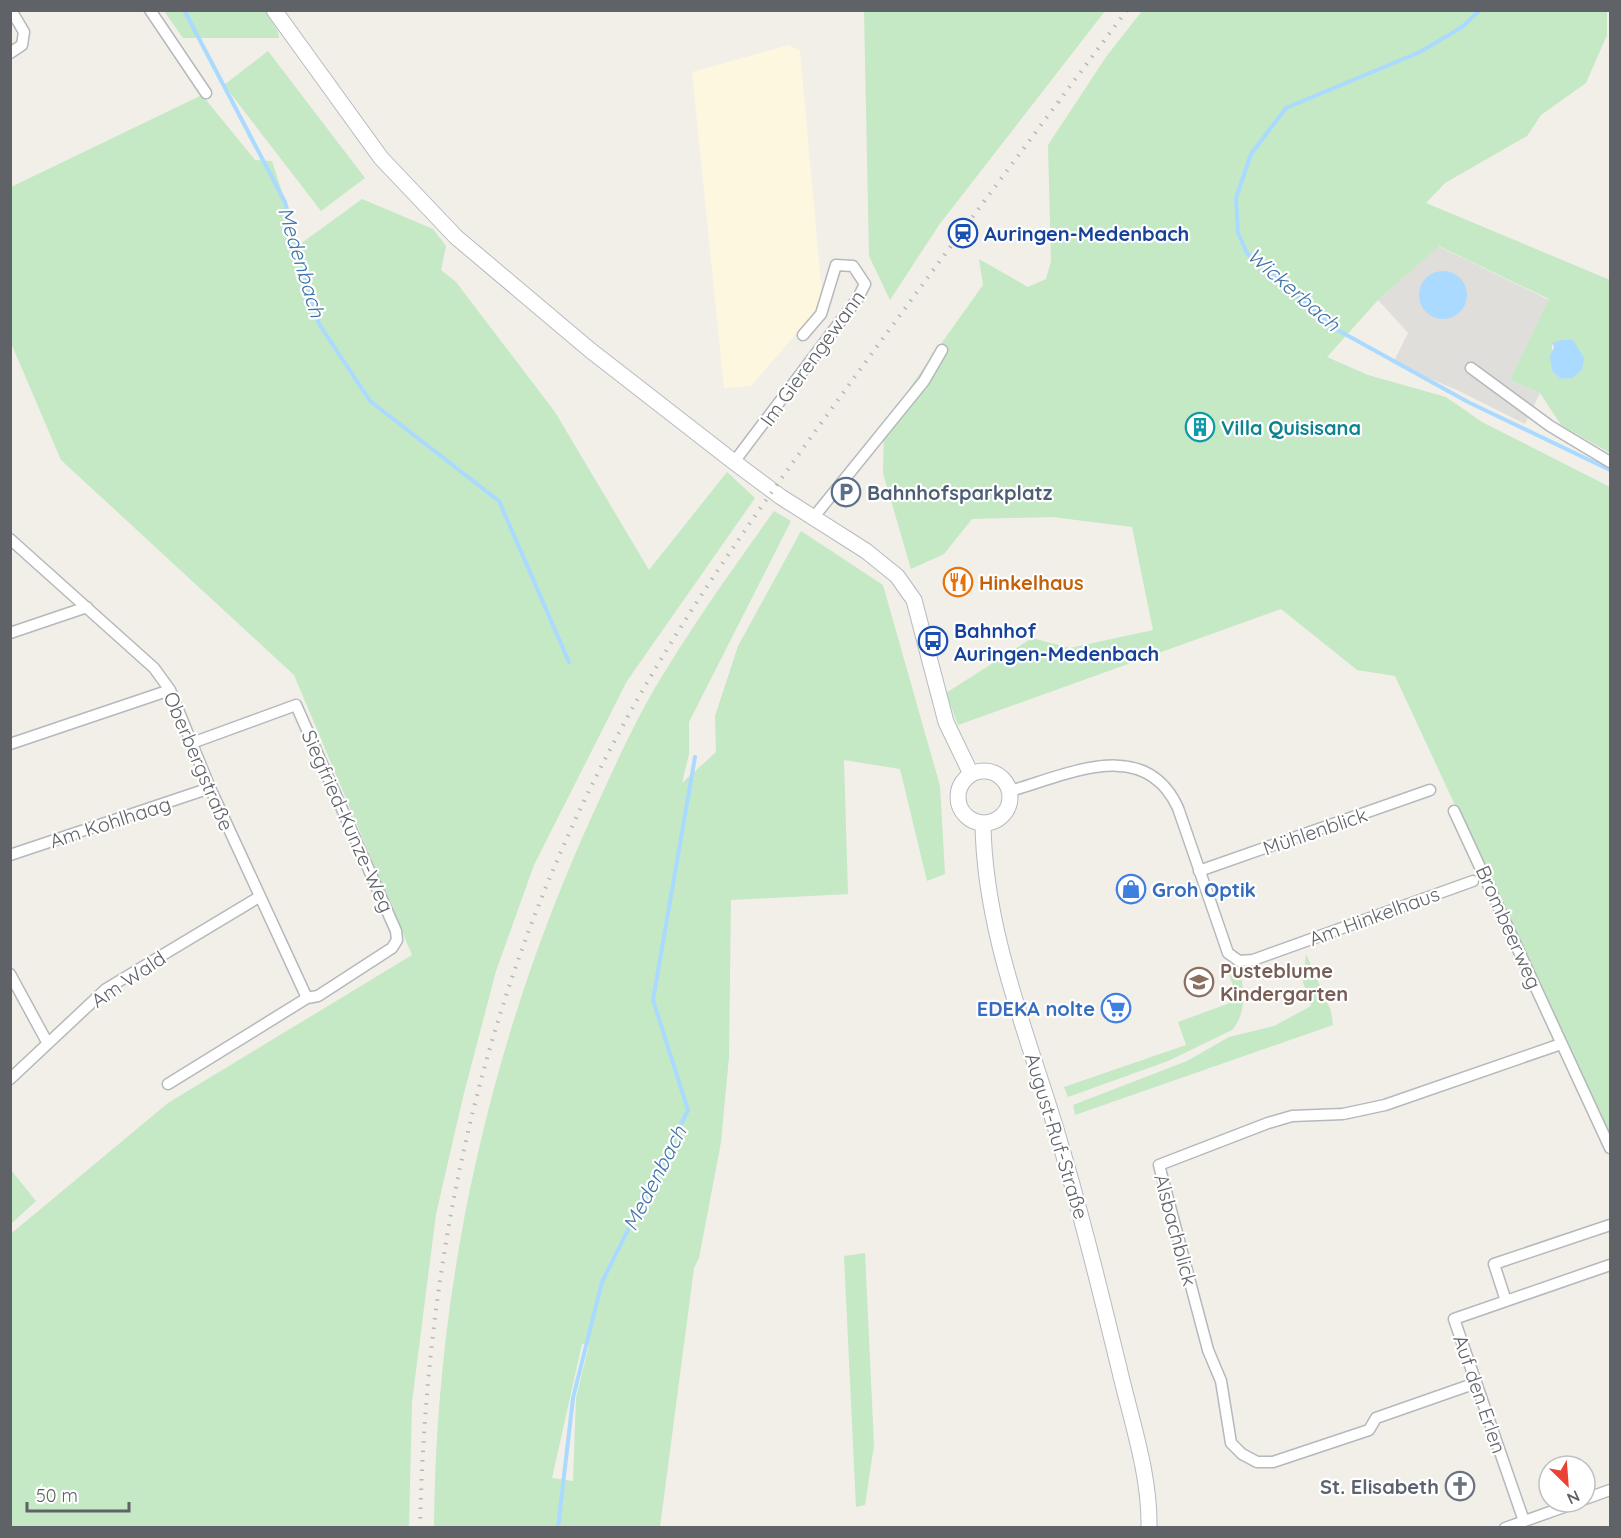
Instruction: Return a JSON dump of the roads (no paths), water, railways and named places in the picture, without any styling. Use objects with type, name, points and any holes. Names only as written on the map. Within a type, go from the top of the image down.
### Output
[{"type":"main road","points":[[274,10],[381,158],[448,230],[590,350],[734,462],[813,518],[866,551],[907,587],[920,616],[946,722],[971,774]]},
{"type":"main road","points":[[978,771],[995,773],[1007,783],[1010,791],[1011,799],[1005,814],[999,819],[983,823],[965,815],[959,803],[962,784],[971,774],[978,771]]},
{"type":"main road","name":"August-Ruf-Straße","points":[[983,823],[983,859],[990,903],[1017,1003],[1080,1208],[1146,1480],[1149,1527]]},
{"type":"street","points":[[10,54],[21,45],[24,32],[11,10]]},
{"type":"street","points":[[150,10],[207,93]]},
{"type":"street","name":"Im Gierengewann","points":[[803,334],[821,314],[836,266]]},
{"type":"street","name":"Im Gierengewann","points":[[734,462],[858,298],[865,284],[853,266],[823,269]]},
{"type":"street","points":[[813,518],[924,381],[942,350]]},
{"type":"street","points":[[1471,368],[1550,426],[1611,462]]},
{"type":"street","name":"Oberbergstraße","points":[[10,539],[154,668],[170,690],[210,788],[307,998]]},
{"type":"street","points":[[10,633],[87,607]]},
{"type":"street","points":[[10,744],[170,690]]},
{"type":"street","name":"Siegfried-Kunze-Weg","points":[[192,743],[296,705],[314,742],[396,931],[397,940],[392,948],[318,996],[307,998]]},
{"type":"street","name":"Am Hinkelhaus","points":[[1010,791],[1114,764],[1139,768],[1158,779],[1172,795],[1228,953],[1232,958],[1246,962],[1473,881]]},
{"type":"street","name":"Am Kohlhaag","points":[[10,855],[210,788]]},
{"type":"street","name":"Mühlenblick","points":[[1199,871],[1430,790]]},
{"type":"street","name":"Brombeerweg","points":[[1454,811],[1611,1148]]},
{"type":"street","name":"Am Wald","points":[[10,1079],[106,989],[259,897]]},
{"type":"street","points":[[10,974],[47,1042]]},
{"type":"street","points":[[168,1084],[307,998]]},
{"type":"street","name":"Alsbachblick","points":[[1476,1383],[1376,1418],[1369,1430],[1273,1462],[1257,1462],[1242,1454],[1232,1443],[1221,1381],[1208,1350],[1159,1165],[1268,1122],[1300,1115],[1343,1114],[1386,1105],[1561,1044]]},
{"type":"street","points":[[1506,1301],[1494,1264],[1611,1225]]},
{"type":"street","name":"Auf den Erlen","points":[[1524,1521],[1454,1319],[1611,1265]]},
{"type":"street","points":[[1505,1527],[1544,1514]]},
{"type":"water","points":[[1443,271],[1460,278],[1467,295],[1460,312],[1443,319],[1426,312],[1419,295],[1426,278]]},
{"type":"water","points":[[1573,340],[1584,358],[1582,370],[1572,378],[1561,379],[1552,371],[1550,356],[1554,347],[1552,343]]},
{"type":"waterway","name":"Medenbach","points":[[184,10],[285,202],[319,324],[370,401],[499,501],[569,662]]},
{"type":"waterway","name":"Wickerbach","points":[[1480,10],[1462,27],[1420,52],[1286,108],[1251,154],[1236,198],[1238,233],[1247,253],[1334,328],[1468,402],[1610,470]]},
{"type":"waterway","name":"Medenbach","points":[[558,1528],[573,1398],[602,1282],[688,1110],[653,1000],[695,757]]},
{"type":"railway","points":[[420,1528],[425,1424],[434,1322],[449,1222],[470,1123],[497,1026],[529,930],[568,835],[638,698],[718,569],[871,355],[1127,10]]},
{"type":"place","name":"Auringen-Medenbach","points":[[963,233]]},
{"type":"place","name":"Villa Quisisana","points":[[1200,427]]},
{"type":"place","name":"Bahnhofsparkplatz","points":[[846,492]]},
{"type":"place","name":"Hinkelhaus","points":[[958,582]]},
{"type":"place","name":"Bahnhof Auringen-Medenbach","points":[[933,641]]},
{"type":"place","name":"Groh Optik","points":[[1131,889]]},
{"type":"place","name":"Pusteblume Kindergarten","points":[[1199,982]]},
{"type":"place","name":"EDEKA nolte","points":[[1116,1008]]},
{"type":"place","name":"St. Elisabeth","points":[[1460,1486]]}]
